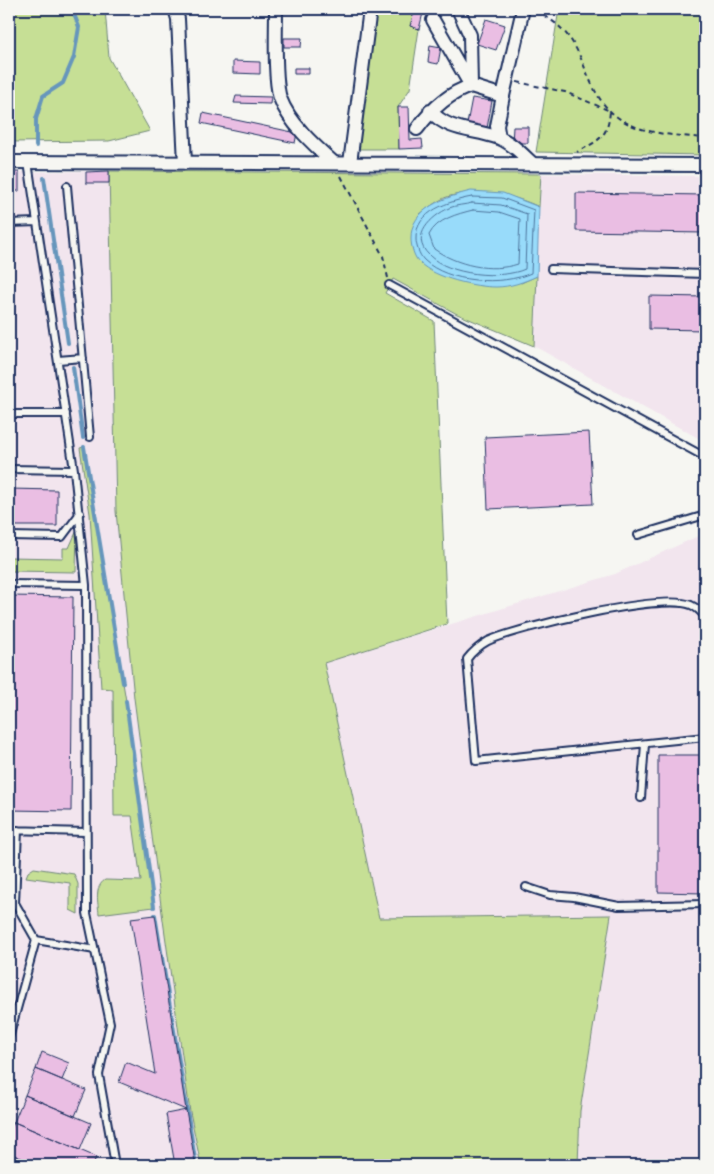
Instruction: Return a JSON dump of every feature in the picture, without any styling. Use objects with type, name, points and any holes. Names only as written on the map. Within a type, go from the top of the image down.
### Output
[{"type":"street","points":[[276,9],[276,54],[280,97],[291,116],[314,145],[334,163]]},
{"type":"street","points":[[350,163],[370,9]]},
{"type":"street","points":[[458,9],[470,35],[471,86]]},
{"type":"street","points":[[499,138],[497,126],[505,80],[523,9]]},
{"type":"street","points":[[178,12],[185,163]]},
{"type":"street","points":[[433,20],[471,86]]},
{"type":"street","points":[[417,129],[430,111],[461,89],[471,86],[503,96]]},
{"type":"street","points":[[430,111],[440,122],[459,129],[499,138],[533,164]]},
{"type":"street","points":[[9,162],[705,165]]},
{"type":"lane","points":[[28,162],[80,513],[86,585],[87,913],[110,1023],[99,1075],[115,1165]]},
{"type":"lane","points":[[68,186],[90,438]]},
{"type":"lane","points":[[9,223],[37,222]]},
{"type":"lane","points":[[551,269],[705,274]]},
{"type":"lane","points":[[389,285],[705,456]]},
{"type":"lane","points":[[58,360],[83,358]]},
{"type":"lane","points":[[9,414],[66,414]]},
{"type":"lane","points":[[9,469],[74,470]]},
{"type":"lane","points":[[9,536],[62,537],[80,513]]},
{"type":"lane","points":[[638,535],[705,515]]},
{"type":"lane","points":[[9,584],[86,585]]},
{"type":"lane","points":[[705,618],[700,610],[690,604],[679,603],[619,609],[563,619],[513,632],[482,645],[467,658],[476,761],[705,738]]},
{"type":"lane","points":[[705,709],[705,719]]},
{"type":"lane","points":[[641,798],[645,744]]},
{"type":"lane","points":[[9,830],[86,832]]},
{"type":"lane","points":[[9,1038],[36,940],[14,903],[18,830]]},
{"type":"lane","points":[[526,888],[550,895],[574,896],[619,906],[705,904]]},
{"type":"lane","points":[[36,940],[95,950]]},
{"type":"path","points":[[536,12],[554,23],[571,40],[583,60],[597,91],[610,111],[607,132],[600,140],[577,152]]},
{"type":"path","points":[[505,80],[565,92],[610,111],[644,130],[705,138]]},
{"type":"path","points":[[334,163],[382,256],[389,285]]},
{"type":"shaded area","points":[[109,171],[134,698],[190,1112],[201,1165],[9,1165],[9,172]]},
{"type":"shaded area","points":[[541,174],[705,176],[705,442],[534,346]]},
{"type":"shaded area","points":[[705,536],[705,1165],[578,1165],[580,1111],[610,915],[379,918],[324,663],[615,574],[696,537]]},
{"type":"green space","points":[[9,9],[105,9],[109,58],[150,131],[109,141],[9,142]]},
{"type":"green space","points":[[370,9],[415,9],[410,26],[419,29],[410,89],[398,107],[399,149],[357,149]]},
{"type":"green space","points":[[559,9],[705,9],[705,155],[536,152]]},
{"type":"green space","points":[[109,171],[541,174],[539,207],[506,196],[470,193],[444,198],[420,214],[521,283],[537,276],[534,346],[457,314],[393,279],[385,293],[434,321],[447,624],[324,663],[379,918],[611,915],[580,1111],[578,1165],[201,1165],[190,1112],[134,698],[116,511]]},
{"type":"green space","points":[[84,447],[126,701],[154,907],[99,914],[98,891],[105,880],[141,881],[132,816],[114,816],[113,689],[101,688],[90,514],[80,448]]},
{"type":"green space","points":[[77,530],[76,572],[9,571],[9,557],[63,558],[63,548],[69,548]]},
{"type":"green space","points":[[34,868],[74,874],[78,884],[78,914],[70,910],[70,883],[26,877],[28,872]]},
{"type":"water","points":[[471,191],[503,193],[539,207],[537,276],[506,286],[477,285],[456,281],[435,273],[418,261],[413,252],[411,239],[412,228],[416,219],[431,206]]},
{"type":"building","points":[[415,9],[424,9],[419,29],[410,26]]},
{"type":"building","points":[[486,19],[505,25],[496,50],[477,44]]},
{"type":"building","points":[[284,38],[302,38],[301,47],[284,47]]},
{"type":"building","points":[[430,45],[441,47],[438,64],[428,62]]},
{"type":"building","points":[[233,61],[260,62],[260,74],[233,73]]},
{"type":"building","points":[[294,68],[309,68],[309,74],[294,74]]},
{"type":"building","points":[[236,96],[271,97],[270,104],[234,103]]},
{"type":"building","points":[[472,98],[492,101],[487,128],[467,124]]},
{"type":"building","points":[[398,107],[409,107],[410,140],[422,139],[423,148],[399,149]]},
{"type":"building","points":[[203,113],[297,133],[295,143],[201,123]]},
{"type":"building","points":[[513,127],[528,127],[528,143],[512,143]]},
{"type":"building","points":[[109,171],[109,183],[86,183],[86,172]]},
{"type":"building","points":[[9,172],[19,172],[19,191],[9,191]]},
{"type":"building","points":[[576,193],[705,195],[705,233],[576,231]]},
{"type":"building","points":[[649,296],[705,297],[705,330],[649,329]]},
{"type":"building","points":[[589,432],[593,504],[488,509],[485,437]]},
{"type":"building","points":[[9,489],[57,490],[57,526],[9,526]]},
{"type":"building","points":[[9,596],[73,597],[71,811],[9,810]]},
{"type":"building","points":[[658,755],[704,755],[704,893],[658,892]]},
{"type":"building","points":[[155,915],[186,1110],[119,1082],[126,1062],[155,1074],[131,918]]},
{"type":"building","points":[[42,1052],[69,1063],[62,1080],[36,1069]]},
{"type":"building","points":[[36,1069],[86,1090],[75,1116],[25,1095]]},
{"type":"building","points":[[25,1095],[91,1123],[80,1150],[14,1122]]},
{"type":"building","points":[[186,1110],[195,1162],[175,1165],[166,1114]]},
{"type":"building","points":[[14,1122],[96,1157],[93,1165],[37,1165],[9,1153],[9,1134]]},
{"type":"building","points":[[9,1153],[37,1165],[9,1165]]},
{"type":"waterway","points":[[36,146],[36,119],[43,96],[63,83],[74,57],[79,27],[72,9]]},
{"type":"waterway","points":[[44,178],[68,343]]},
{"type":"waterway","points":[[73,367],[83,438]]},
{"type":"waterway","points":[[84,447],[123,683]]},
{"type":"waterway","points":[[126,701],[154,907]]},
{"type":"waterway","points":[[155,915],[196,1165]]}]
